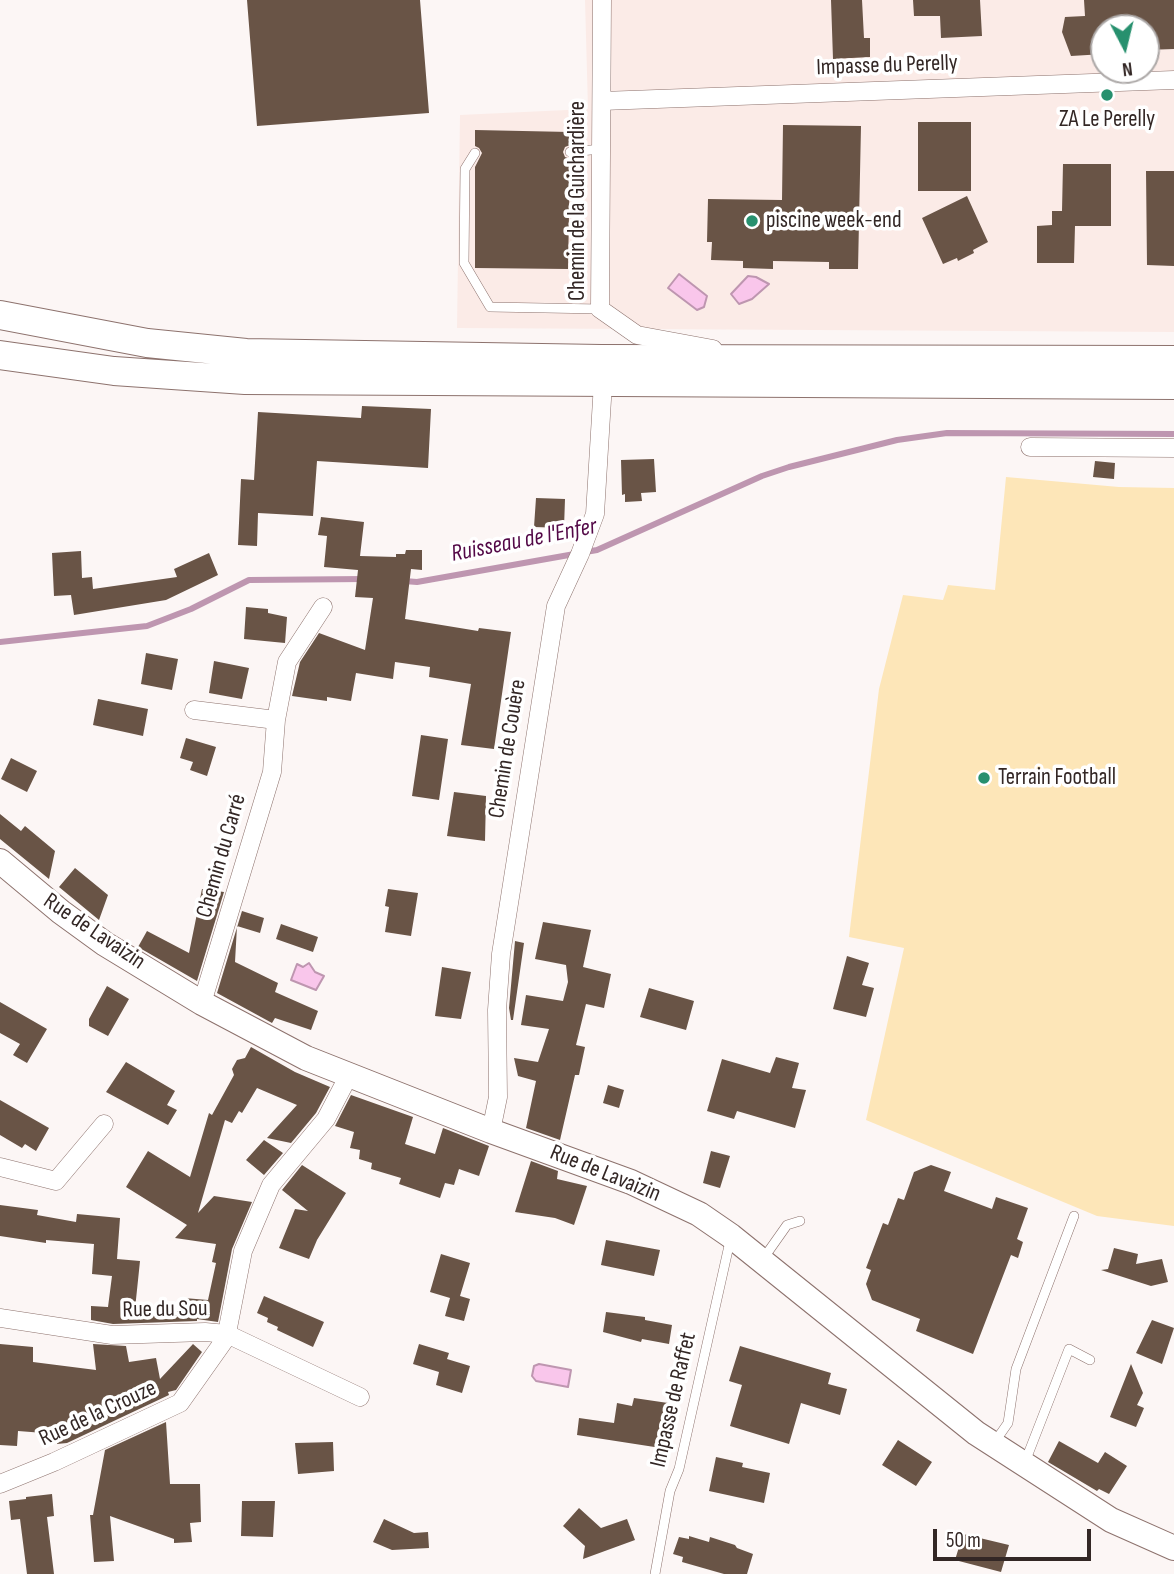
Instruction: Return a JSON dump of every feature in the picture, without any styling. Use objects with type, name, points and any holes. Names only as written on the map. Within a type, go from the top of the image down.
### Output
[{"type":"main road","points":[[0,315],[147,343],[246,353],[600,359],[1174,360]]},
{"type":"main road","points":[[0,355],[114,371],[245,380],[1174,385]]},
{"type":"main road","name":"Rue de Lavaizin","points":[[0,861],[25,884],[105,944],[202,1003],[306,1058],[631,1182],[699,1214],[731,1236],[976,1433],[1111,1520],[1174,1548]]},
{"type":"street","name":"Chemin de la Guichardière","points":[[602,0],[600,309],[637,335],[768,359]]},
{"type":"street","name":"Impasse du Perelly","points":[[602,101],[1174,80]]},
{"type":"street","name":"Chemin de Couère","points":[[491,1130],[498,1097],[497,1010],[501,954],[555,606],[580,554],[595,514],[603,383]]},
{"type":"street","points":[[1030,447],[1174,448]]},
{"type":"street","name":"Chemin du Carré","points":[[202,1003],[272,772],[276,720],[286,663],[323,607]]},
{"type":"street","points":[[194,710],[276,720]]},
{"type":"street","name":"Rue de la Crouze","points":[[0,1485],[180,1403],[227,1335],[243,1251],[271,1185],[326,1119],[349,1074]]},
{"type":"street","points":[[0,1167],[56,1181],[104,1124]]},
{"type":"street","name":"Rue du Sou","points":[[0,1318],[112,1335],[205,1332],[227,1335],[360,1397]]},
{"type":"lane","points":[[570,152],[601,149]]},
{"type":"lane","points":[[475,153],[465,169],[464,263],[490,307],[600,309]]},
{"type":"lane","points":[[993,1444],[1008,1423],[1016,1369],[1074,1216]]},
{"type":"lane","points":[[762,1261],[786,1225],[800,1221]]},
{"type":"lane","name":"Impasse de Raffet","points":[[655,1574],[670,1491],[679,1469],[731,1236]]},
{"type":"lane","points":[[1024,1464],[1069,1349],[1090,1360]]},
{"type":"shaded area","name":"ZA Le Perelly","points":[[585,0],[1174,0],[1174,332],[457,328],[460,115],[588,109]]},
{"type":"shaded area","points":[[679,274],[707,296],[704,307],[697,310],[668,288]]},
{"type":"shaded area","points":[[748,276],[769,284],[752,299],[739,304],[731,294]]},
{"type":"shaded area","points":[[1006,477],[1119,487],[1174,488],[1174,1226],[1097,1216],[866,1120],[904,948],[849,937],[879,689],[903,595],[943,600],[948,585],[995,590]]},
{"type":"shaded area","points":[[309,963],[315,972],[324,976],[316,990],[291,980],[297,964],[303,967]]},
{"type":"shaded area","points":[[539,1364],[571,1370],[568,1387],[536,1381],[532,1376],[534,1366]]},
{"type":"building","points":[[247,0],[420,0],[429,113],[257,126]]},
{"type":"building","points":[[831,0],[862,0],[864,38],[870,38],[870,57],[833,59]]},
{"type":"building","points":[[913,0],[980,0],[982,36],[941,38],[940,16],[914,16]]},
{"type":"building","points":[[1084,0],[1174,0],[1174,49],[1160,50],[1160,14],[1090,14],[1090,55],[1071,56],[1062,32],[1065,17],[1085,16]]},
{"type":"building","points":[[918,122],[971,122],[971,191],[918,191]]},
{"type":"building","points":[[783,125],[861,126],[858,269],[829,269],[829,262],[773,261],[773,269],[743,268],[743,261],[711,260],[712,242],[707,242],[708,199],[782,200]]},
{"type":"building","points":[[475,130],[570,132],[570,145],[565,147],[563,152],[565,157],[570,159],[568,269],[475,268],[475,167],[482,153],[475,146]]},
{"type":"building","points":[[1063,164],[1111,164],[1111,226],[1075,226],[1074,263],[1037,263],[1037,226],[1052,225],[1052,211],[1062,211]]},
{"type":"building","points":[[1146,171],[1174,171],[1174,266],[1147,265]]},
{"type":"building","points":[[967,196],[988,242],[958,261],[957,258],[943,264],[922,218]]},
{"type":"building","points":[[362,406],[431,409],[428,468],[317,461],[313,516],[258,513],[257,546],[238,545],[241,479],[254,480],[258,412],[361,418]]},
{"type":"building","points":[[654,459],[656,492],[641,493],[642,501],[625,502],[625,494],[622,495],[621,460]]},
{"type":"building","points":[[1095,461],[1115,463],[1114,479],[1093,477]]},
{"type":"building","points":[[536,498],[565,499],[564,528],[534,527]]},
{"type":"building","points":[[321,517],[364,522],[360,556],[396,557],[396,554],[405,554],[406,550],[422,550],[422,570],[411,569],[405,619],[478,631],[479,628],[511,632],[494,749],[461,745],[471,684],[429,677],[430,667],[395,662],[393,679],[356,673],[351,701],[292,696],[300,662],[319,633],[365,650],[373,598],[355,597],[358,570],[324,567],[327,536],[318,535]]},
{"type":"building","points":[[81,551],[82,578],[92,577],[93,589],[177,577],[174,569],[209,553],[218,575],[166,600],[74,615],[71,595],[54,596],[52,553]]},
{"type":"building","points":[[246,607],[268,609],[268,613],[287,617],[285,643],[244,639]]},
{"type":"building","points":[[146,653],[178,659],[172,690],[141,684]]},
{"type":"building","points":[[214,661],[249,668],[242,699],[209,693]]},
{"type":"building","points":[[98,699],[148,709],[143,736],[93,725]]},
{"type":"building","points":[[421,735],[448,739],[439,800],[412,796]]},
{"type":"building","points":[[186,738],[216,747],[207,776],[190,770],[193,762],[180,758]]},
{"type":"building","points":[[11,758],[37,771],[27,792],[1,779]]},
{"type":"building","points":[[454,792],[486,796],[485,841],[447,836]]},
{"type":"building","points":[[0,814],[21,831],[25,826],[55,851],[49,879],[0,839]]},
{"type":"building","points":[[75,868],[108,895],[99,920],[59,887]]},
{"type":"building","points":[[202,889],[224,892],[197,981],[138,947],[147,931],[189,953]]},
{"type":"building","points":[[388,889],[418,893],[411,936],[385,932],[389,907],[385,906]]},
{"type":"building","points":[[242,911],[264,918],[260,933],[237,926]]},
{"type":"building","points":[[543,922],[591,930],[583,967],[611,974],[604,1008],[586,1004],[576,1045],[585,1047],[579,1075],[575,1075],[560,1140],[526,1128],[536,1081],[518,1076],[514,1058],[538,1062],[549,1029],[521,1025],[526,995],[563,1001],[568,982],[566,965],[535,959]]},
{"type":"building","points":[[281,924],[318,937],[313,952],[276,939]]},
{"type":"building","points":[[237,928],[235,962],[278,983],[275,992],[318,1011],[311,1030],[275,1018],[272,1023],[217,993]]},
{"type":"building","points":[[515,941],[524,943],[511,1020],[509,1008]]},
{"type":"building","points":[[847,956],[869,963],[862,985],[874,988],[866,1017],[833,1009]]},
{"type":"building","points":[[442,967],[471,972],[461,1019],[435,1016]]},
{"type":"building","points":[[107,986],[129,999],[108,1036],[89,1026],[89,1019]]},
{"type":"building","points":[[649,988],[694,1001],[686,1030],[640,1017]]},
{"type":"building","points":[[0,1002],[47,1029],[27,1063],[13,1055],[20,1044],[0,1033]]},
{"type":"building","points":[[251,1047],[295,1072],[330,1087],[316,1113],[291,1143],[267,1138],[297,1105],[257,1088],[242,1113],[239,1111],[232,1123],[225,1120],[198,1213],[214,1196],[252,1202],[232,1249],[218,1322],[197,1319],[113,1324],[91,1320],[91,1306],[108,1307],[112,1276],[92,1274],[94,1244],[46,1240],[46,1243],[0,1236],[0,1205],[38,1210],[37,1215],[76,1222],[77,1214],[120,1218],[117,1259],[140,1261],[135,1309],[182,1309],[184,1298],[208,1300],[216,1263],[212,1262],[216,1244],[175,1238],[187,1225],[126,1187],[148,1151],[190,1177],[209,1113],[212,1115],[234,1075],[232,1069],[237,1060],[245,1058]]},
{"type":"building","points":[[776,1057],[799,1063],[792,1088],[806,1090],[795,1128],[737,1111],[734,1119],[707,1111],[722,1059],[770,1073]]},
{"type":"building","points":[[126,1062],[175,1091],[167,1105],[177,1110],[168,1125],[106,1092]]},
{"type":"building","points":[[608,1085],[624,1090],[619,1108],[603,1103]]},
{"type":"building","points":[[351,1095],[413,1117],[405,1144],[435,1154],[443,1128],[489,1146],[479,1176],[459,1169],[454,1185],[445,1183],[440,1198],[399,1184],[401,1178],[371,1169],[372,1163],[359,1159],[360,1150],[350,1148],[354,1132],[335,1126]]},
{"type":"building","points":[[0,1100],[49,1128],[36,1151],[25,1144],[22,1148],[0,1135]]},
{"type":"building","points":[[264,1140],[283,1153],[264,1175],[246,1160]]},
{"type":"building","points":[[711,1151],[730,1156],[720,1188],[703,1183]]},
{"type":"building","points":[[531,1161],[558,1171],[557,1179],[587,1186],[574,1225],[555,1218],[515,1212]]},
{"type":"building","points":[[302,1165],[346,1193],[317,1240],[309,1259],[279,1248],[295,1209],[308,1211],[282,1190]]},
{"type":"building","points":[[931,1165],[951,1172],[944,1191],[992,1209],[996,1197],[1028,1208],[1017,1239],[1023,1242],[1018,1258],[1011,1255],[973,1354],[916,1331],[920,1319],[872,1300],[866,1284],[871,1270],[866,1268],[883,1223],[888,1225],[898,1198],[904,1200],[914,1172]]},
{"type":"building","points":[[606,1240],[660,1250],[654,1276],[601,1265]]},
{"type":"building","points":[[1114,1248],[1138,1254],[1136,1264],[1162,1259],[1168,1282],[1151,1286],[1101,1270],[1108,1269]]},
{"type":"building","points":[[441,1254],[470,1263],[460,1296],[470,1299],[464,1321],[445,1316],[450,1298],[430,1292]]},
{"type":"building","points":[[264,1296],[324,1322],[313,1347],[277,1330],[278,1327],[267,1322],[268,1318],[257,1313]]},
{"type":"building","points":[[606,1312],[645,1317],[645,1320],[672,1325],[669,1344],[642,1339],[641,1342],[603,1332]]},
{"type":"building","points":[[1152,1320],[1174,1328],[1162,1364],[1136,1353]]},
{"type":"building","points":[[0,1344],[33,1347],[33,1362],[96,1370],[93,1344],[126,1346],[129,1362],[156,1358],[160,1379],[193,1344],[202,1352],[176,1390],[168,1392],[169,1395],[67,1443],[57,1444],[57,1434],[18,1431],[17,1446],[0,1445]]},
{"type":"building","points":[[419,1344],[449,1353],[447,1359],[470,1366],[462,1393],[436,1385],[439,1372],[413,1364]]},
{"type":"building","points":[[740,1346],[831,1373],[828,1384],[847,1389],[840,1415],[801,1403],[789,1444],[730,1426],[742,1385],[729,1381]]},
{"type":"building","points":[[1131,1364],[1143,1393],[1137,1405],[1144,1408],[1136,1427],[1110,1417]]},
{"type":"building","points":[[634,1398],[668,1403],[661,1448],[577,1435],[579,1418],[614,1423],[617,1403],[632,1406]]},
{"type":"building","points":[[166,1422],[170,1484],[200,1484],[201,1522],[190,1523],[192,1542],[174,1543],[174,1539],[110,1516],[114,1561],[94,1562],[90,1515],[93,1515],[105,1450]]},
{"type":"building","points":[[898,1440],[932,1462],[916,1486],[882,1465]]},
{"type":"building","points":[[1059,1441],[1098,1463],[1105,1452],[1127,1466],[1109,1494],[1099,1489],[1097,1491],[1048,1462]]},
{"type":"building","points":[[333,1442],[334,1471],[298,1474],[295,1443]]},
{"type":"building","points":[[716,1457],[743,1463],[742,1467],[770,1473],[764,1503],[709,1491]]},
{"type":"building","points":[[52,1494],[54,1516],[47,1517],[54,1574],[27,1574],[20,1519],[11,1520],[9,1501]]},
{"type":"building","points":[[242,1501],[275,1501],[273,1537],[241,1536]]},
{"type":"building","points":[[579,1508],[601,1528],[627,1519],[635,1540],[583,1559],[585,1546],[563,1526]]},
{"type":"building","points":[[384,1519],[414,1533],[428,1532],[429,1548],[392,1550],[373,1542]]},
{"type":"building","points":[[963,1534],[1009,1545],[1001,1572],[955,1560]]},
{"type":"building","points":[[689,1536],[709,1542],[710,1537],[753,1554],[747,1574],[724,1574],[682,1562],[683,1557],[673,1554],[679,1537],[689,1539]]},
{"type":"waterway","name":"Ruisseau de l'Enfer","points":[[404,581],[417,582],[597,550],[762,476],[897,440],[947,433],[1174,434]]},
{"type":"waterway","name":"Ruisseau de l'Enfer","points":[[0,642],[147,626],[191,609],[249,580],[365,579]]},
{"type":"place","name":"ZA Le Perelly","points":[[1107,95]]},
{"type":"place","name":"piscine week-end","points":[[752,221]]},
{"type":"place","name":"Terrain Football","points":[[984,778]]}]
